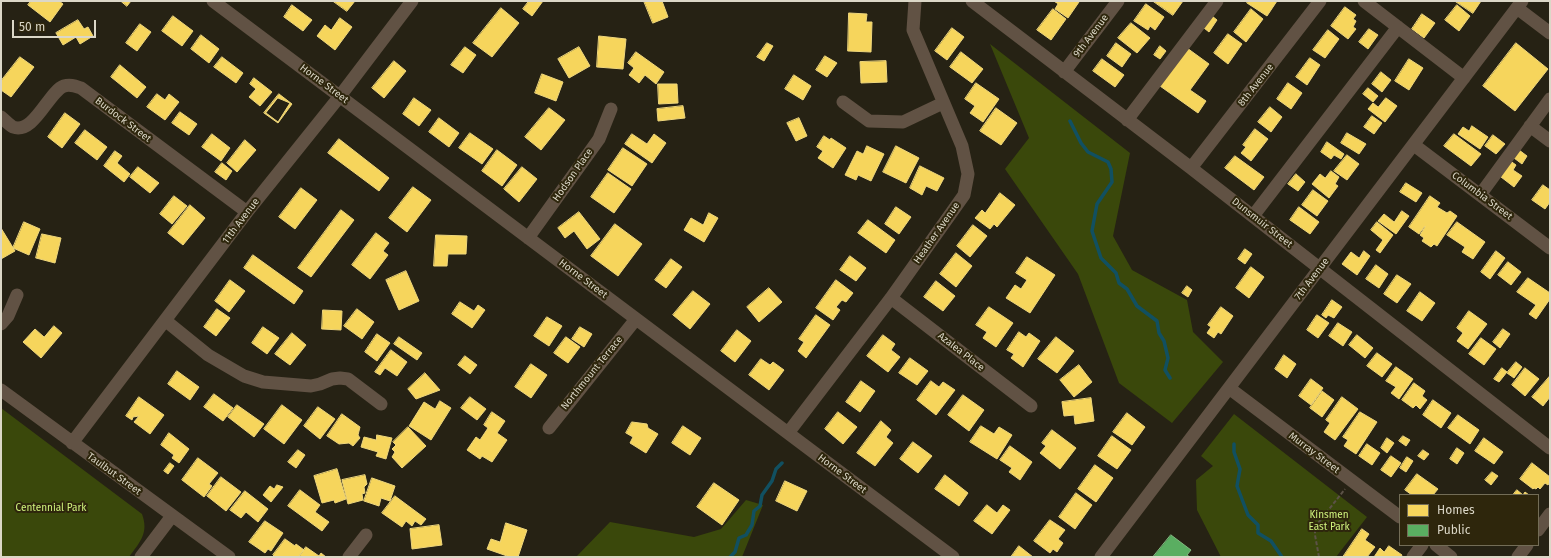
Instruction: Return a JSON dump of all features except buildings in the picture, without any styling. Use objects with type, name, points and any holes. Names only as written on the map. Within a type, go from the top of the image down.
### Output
[{"type":"street","name":"Horne Street","points":[[213,1],[953,557]]},
{"type":"street","name":"11th Avenue","points":[[72,443],[166,321],[247,212],[340,96],[412,1]]},
{"type":"street","name":"Heather Avenue","points":[[788,433],[891,298],[964,195],[968,174],[962,146],[913,30],[915,1]]},
{"type":"street","name":"9th Avenue","points":[[1064,72],[1118,1]]},
{"type":"street","points":[[1127,120],[1217,1]]},
{"type":"street","name":"8th Avenue","points":[[1191,168],[1320,1]]},
{"type":"street","points":[[1364,1],[1464,78]]},
{"type":"street","name":"Dunsmuir Street","points":[[977,3],[1550,448]]},
{"type":"street","points":[[1520,4],[1550,33]]},
{"type":"street","name":"7th Avenue","points":[[1101,557],[1520,4]]},
{"type":"street","points":[[1252,216],[1398,27]]},
{"type":"street","name":"Burdock Street","points":[[1,117],[14,127],[24,127],[33,120],[62,86],[71,84],[81,88],[247,212]]},
{"type":"street","points":[[1480,195],[1550,99]]},
{"type":"street","points":[[843,102],[869,121],[903,122],[943,103]]},
{"type":"street","name":"Hodson Place","points":[[528,238],[599,138],[611,109]]},
{"type":"street","points":[[1530,126],[1550,141]]},
{"type":"street","name":"Columbia Street","points":[[1414,145],[1550,248]]},
{"type":"street","points":[[1,324],[8,316],[17,295]]},
{"type":"street","name":"Azalea Place","points":[[891,298],[1031,406]]},
{"type":"street","name":"Northmount Terrace","points":[[549,428],[636,319]]},
{"type":"street","points":[[166,321],[208,355],[244,376],[263,382],[311,386],[332,379],[348,379],[381,404]]},
{"type":"street","name":"Murray Street","points":[[1229,388],[1399,516]]},
{"type":"street","name":"Taulbut Street","points":[[1,390],[229,557]]},
{"type":"street","points":[[1539,529],[1550,514]]},
{"type":"street","points":[[141,557],[172,516]]},
{"type":"street","points":[[349,557],[366,535]]},
{"type":"street","points":[[1413,557],[1421,546]]},
{"type":"street","points":[[1437,546],[1451,557]]},
{"type":"street","points":[[1518,557],[1526,546]]},
{"type":"path","points":[[1319,557],[1315,535],[1316,528],[1351,480]]},
{"type":"green space","points":[[990,44],[1130,153],[1113,236],[1132,270],[1187,300],[1193,332],[1223,362],[1172,423],[1119,383],[1078,274],[1005,169],[1029,138]]},
{"type":"green space","name":"Centennial Park","points":[[1,408],[142,514],[144,521],[144,532],[140,542],[129,557],[1,557]]},
{"type":"green space","name":"Kinsmen East Park","points":[[1234,414],[1367,517],[1336,557],[1221,557],[1197,510],[1196,480],[1213,466],[1201,456]]},
{"type":"green space","points":[[746,500],[763,505],[742,557],[576,557],[610,522],[694,537],[721,529]]},
{"type":"waterway","points":[[1070,121],[1081,143],[1088,152],[1108,162],[1111,169],[1112,182],[1097,204],[1092,231],[1101,258],[1116,273],[1119,283],[1127,289],[1137,306],[1157,321],[1159,333],[1164,341],[1168,358],[1165,370],[1170,378]]},
{"type":"waterway","points":[[1234,444],[1234,452],[1240,469],[1237,486],[1248,515],[1258,525],[1258,533],[1271,541],[1282,557]]},
{"type":"waterway","points":[[730,557],[735,552],[739,538],[746,535],[752,525],[754,511],[760,506],[762,495],[772,481],[776,469],[782,463]]}]
